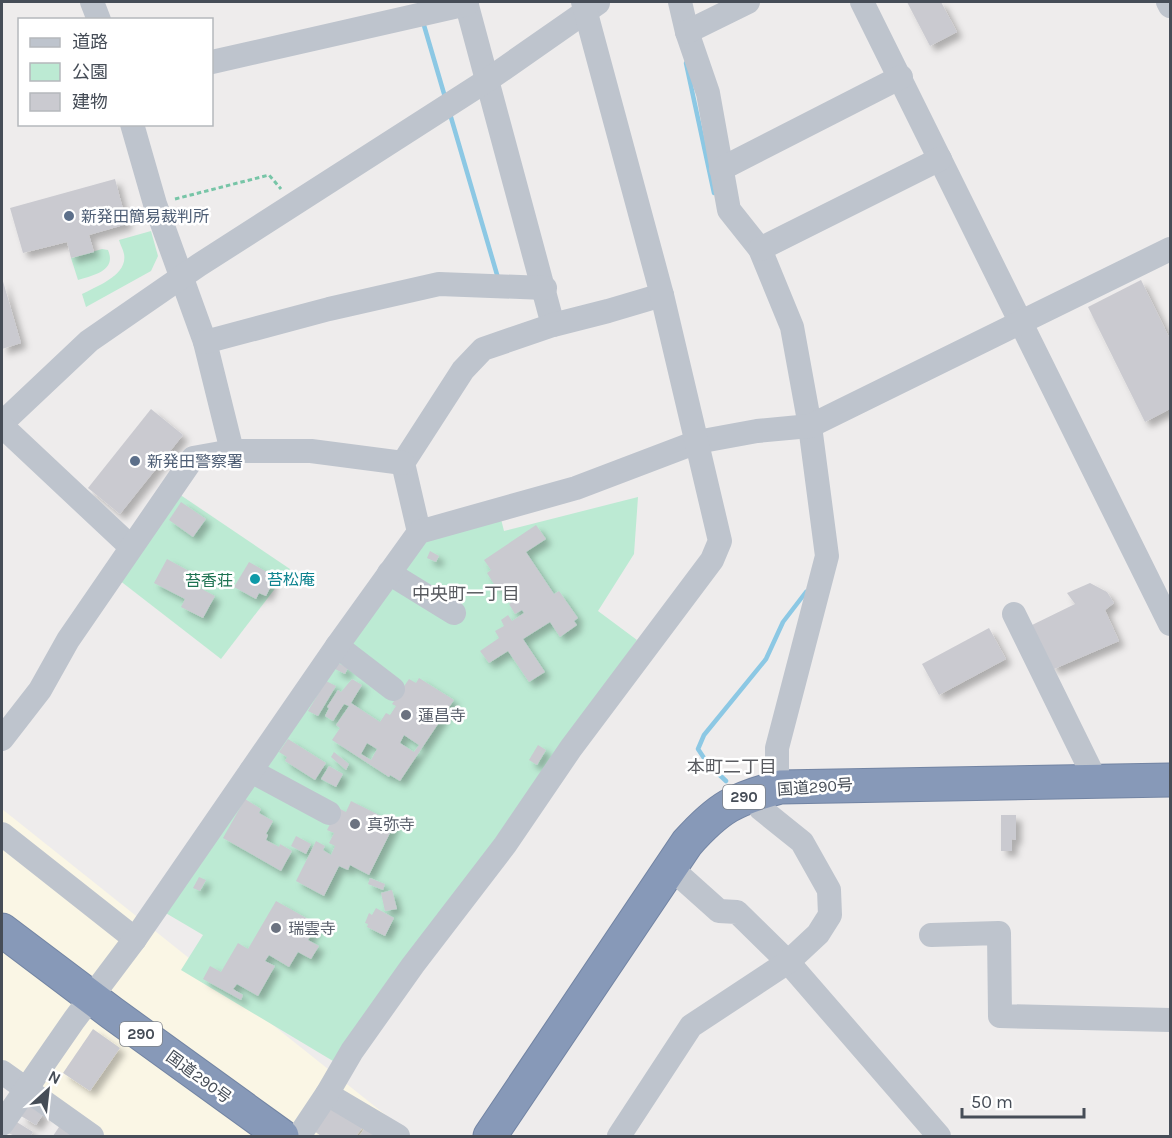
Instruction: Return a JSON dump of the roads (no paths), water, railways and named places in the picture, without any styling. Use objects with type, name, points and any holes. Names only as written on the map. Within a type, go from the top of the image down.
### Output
[{"type":"highway","name":"国道290号","points":[[490,1137],[687,843],[723,808],[739,799],[767,791],[1170,780]]},
{"type":"highway","name":"国道290号","points":[[2,930],[282,1137]]},
{"type":"street","points":[[93,2],[98,18]]},
{"type":"street","points":[[618,1137],[691,1026],[788,962],[818,934],[830,915],[829,890],[802,842],[761,809],[767,791],[777,775],[777,748],[827,556],[810,426],[792,327],[760,249],[729,210],[708,93],[687,32],[680,2]]},
{"type":"street","points":[[687,32],[748,2]]},
{"type":"street","points":[[862,2],[1170,624]]},
{"type":"street","points":[[1168,2],[1170,6]]},
{"type":"street","points":[[213,62],[466,3],[489,80],[554,325]]},
{"type":"street","points":[[131,547],[2,425],[89,341],[182,277],[489,80],[590,4],[720,541],[712,560],[571,748],[504,845],[413,965],[352,1051],[299,1137]]},
{"type":"street","points":[[721,169],[901,77]]},
{"type":"street","points":[[133,126],[155,204],[205,342],[232,451]]},
{"type":"street","points":[[760,249],[940,159]]},
{"type":"street","points":[[2,1124],[135,939],[337,646],[419,532],[576,488],[697,442],[757,431],[810,426],[1170,249]]},
{"type":"street","points":[[205,342],[329,309],[439,284],[544,288]]},
{"type":"street","points":[[419,532],[403,463],[463,370],[483,349],[554,325],[662,295]]},
{"type":"street","points":[[2,738],[40,690],[69,640],[192,458],[232,451],[311,451],[403,463]]},
{"type":"street","points":[[389,573],[454,614]]},
{"type":"street","points":[[1014,614],[1096,781]]},
{"type":"street","points":[[337,646],[393,689]]},
{"type":"street","points":[[251,771],[329,813]]},
{"type":"street","points":[[2,834],[135,939]]},
{"type":"street","points":[[670,871],[681,877],[719,911],[737,912],[788,962],[939,1137]]},
{"type":"street","points":[[931,935],[999,933],[1000,1016],[1170,1020]]},
{"type":"street","points":[[2,1072],[92,1137]]},
{"type":"street","points":[[327,1094],[398,1137]]},
{"type":"waterway","points":[[423,22],[445,97]]},
{"type":"waterway","points":[[686,63],[714,193]]},
{"type":"waterway","points":[[450,114],[498,278]]},
{"type":"waterway","points":[[726,781],[708,764],[698,749],[704,735],[766,659],[783,622],[806,592]]},
{"type":"place","name":"新発田簡易裁判所","points":[[69,216]]},
{"type":"place","name":"新発田警察署","points":[[135,461]]},
{"type":"place","name":"苔松庵","points":[[255,579]]},
{"type":"place","name":"蓮昌寺","points":[[406,715]]},
{"type":"place","name":"真弥寺","points":[[355,824]]},
{"type":"place","name":"瑞雲寺","points":[[276,928]]},
{"type":"district","name":"中央町一丁目","points":[[466,594]]},
{"type":"district","name":"本町二丁目","points":[[732,767]]},
{"type":"park label","name":"苔香荘","points":[[209,580]]}]
